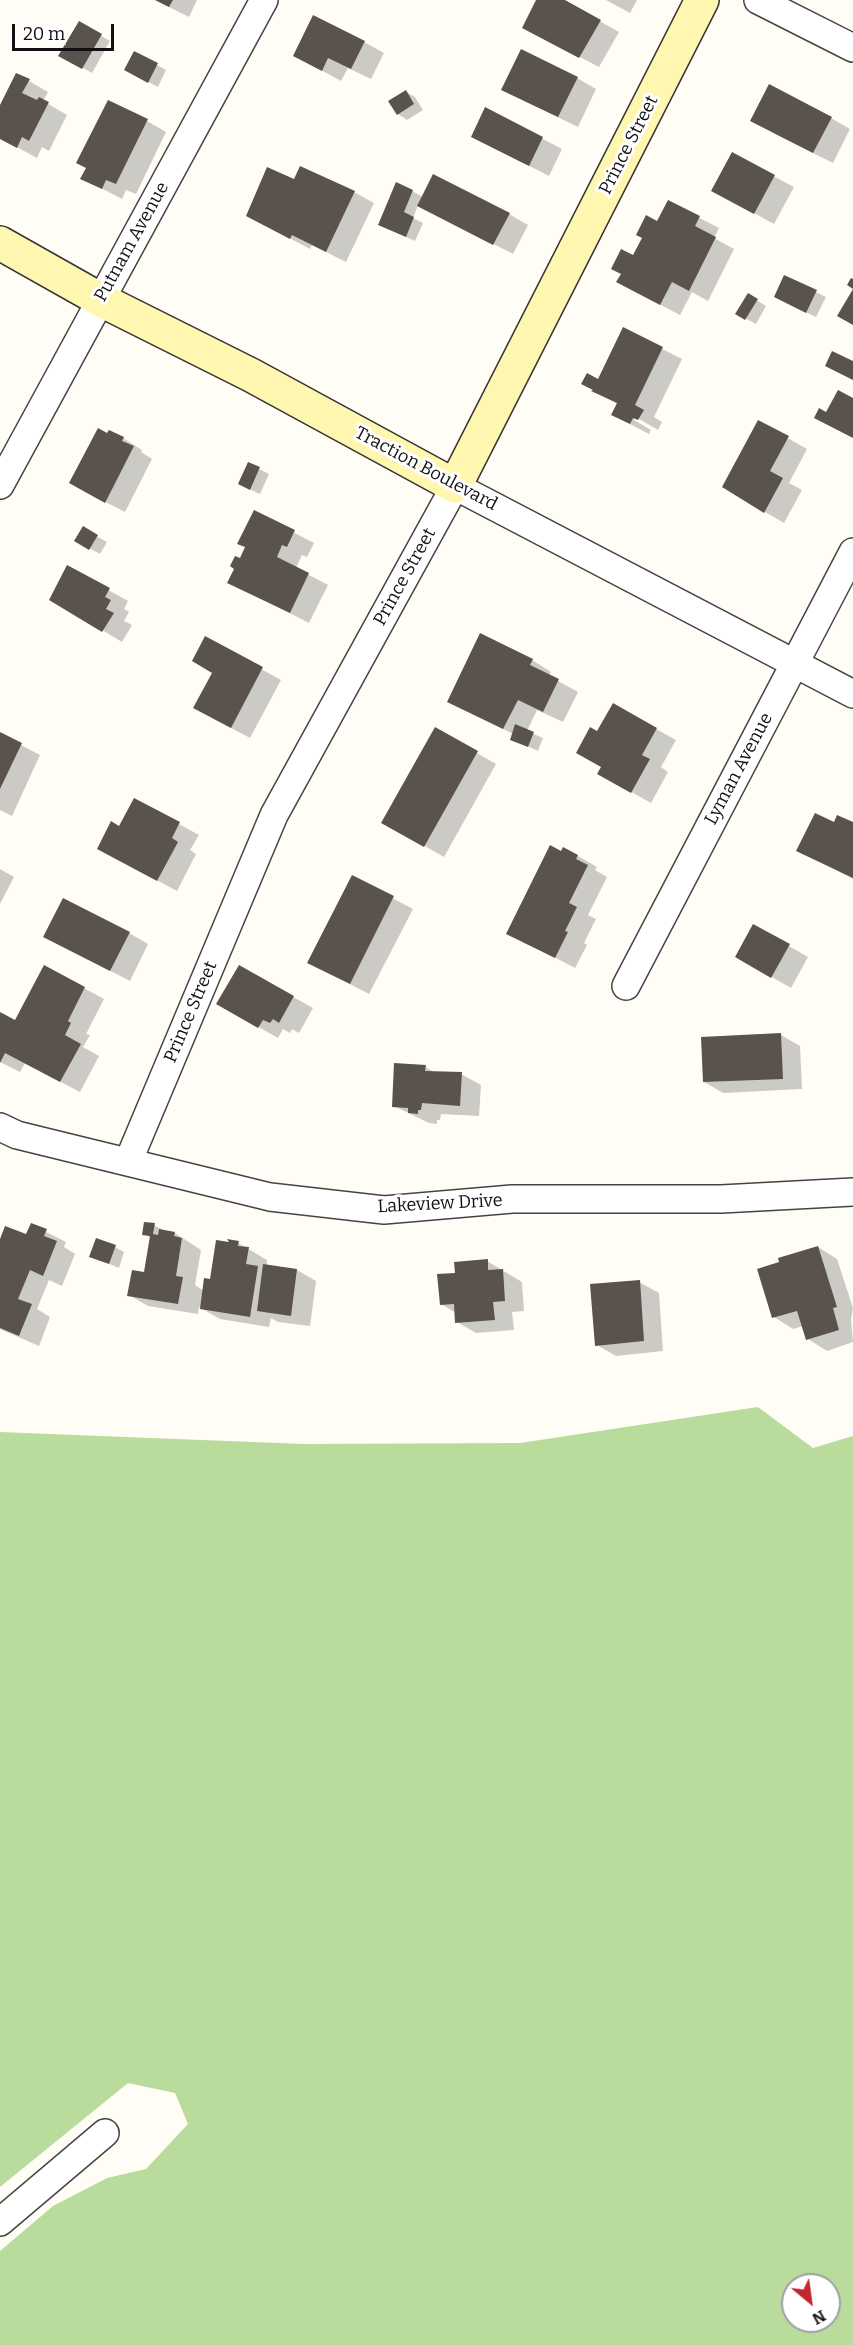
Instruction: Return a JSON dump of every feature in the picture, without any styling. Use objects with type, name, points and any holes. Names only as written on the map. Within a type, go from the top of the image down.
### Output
[{"type":"street","name":"Putnam Avenue","points":[[0,485],[264,0]]},
{"type":"street","name":"Prince Street","points":[[128,1162],[274,815],[455,486],[702,0]]},
{"type":"street","points":[[758,0],[853,48]]},
{"type":"street","name":"Traction Boulevard","points":[[0,243],[101,300],[251,375],[455,486],[853,694]]},
{"type":"street","name":"Lyman Avenue","points":[[626,986],[853,552]]},
{"type":"street","name":"Lakeview Drive","points":[[0,1127],[16,1135],[270,1197],[384,1210],[512,1199],[721,1199],[853,1192]]},
{"type":"street","points":[[0,2222],[105,2133]]},
{"type":"green space","points":[[758,1407],[813,1448],[853,1436],[853,2345],[0,2345],[0,2251],[53,2206],[107,2178],[146,2169],[188,2124],[175,2093],[128,2083],[0,2187],[0,1432],[303,1444],[520,1443]]},
{"type":"building","points":[[155,0],[173,0],[169,7]]},
{"type":"building","points":[[536,0],[565,0],[601,20],[579,58],[522,28]]},
{"type":"building","points":[[313,15],[365,41],[351,69],[328,58],[322,71],[293,56]]},
{"type":"building","points":[[79,21],[102,34],[82,69],[58,56]]},
{"type":"building","points":[[521,49],[578,77],[558,117],[501,90]]},
{"type":"building","points":[[134,51],[158,63],[148,83],[124,70]]},
{"type":"building","points":[[16,73],[30,79],[22,93],[37,100],[39,97],[49,102],[29,141],[22,137],[17,148],[0,139],[0,105]]},
{"type":"building","points":[[769,84],[832,117],[813,153],[750,121]]},
{"type":"building","points":[[406,90],[414,104],[397,115],[388,101]]},
{"type":"building","points":[[108,100],[148,119],[116,184],[106,180],[102,189],[80,179],[86,168],[76,163]]},
{"type":"building","points":[[485,107],[543,137],[529,166],[471,137]]},
{"type":"building","points":[[732,152],[775,175],[754,214],[711,191]]},
{"type":"building","points":[[300,166],[355,191],[326,252],[292,235],[290,239],[246,216],[267,167],[294,179]]},
{"type":"building","points":[[433,174],[510,213],[493,245],[417,206]]},
{"type":"building","points":[[396,182],[413,190],[404,212],[414,217],[406,237],[378,225]]},
{"type":"building","points":[[668,200],[700,216],[695,226],[716,237],[689,291],[672,282],[660,305],[616,282],[621,274],[611,269],[621,249],[633,255],[642,238],[636,235],[646,215],[657,221]]},
{"type":"building","points":[[784,275],[817,290],[806,313],[774,297]]},
{"type":"building","points":[[851,278],[853,279],[853,289],[847,285]]},
{"type":"building","points":[[853,289],[853,325],[837,316]]},
{"type":"building","points":[[748,293],[758,299],[745,320],[735,314]]},
{"type":"building","points":[[623,327],[663,347],[635,405],[644,410],[638,420],[633,418],[630,424],[611,415],[617,403],[581,384],[587,373],[598,379]]},
{"type":"building","points":[[832,351],[853,361],[853,380],[825,366]]},
{"type":"building","points":[[838,390],[853,398],[853,438],[814,418],[819,408],[826,412]]},
{"type":"building","points":[[758,420],[789,436],[770,471],[783,478],[764,513],[722,487]]},
{"type":"building","points":[[98,428],[124,437],[122,441],[134,446],[105,503],[69,483]]},
{"type":"building","points":[[248,462],[260,467],[250,490],[238,484]]},
{"type":"building","points":[[254,510],[295,530],[287,547],[282,545],[277,557],[309,573],[290,613],[227,583],[234,569],[230,566],[235,556],[240,558],[245,547],[237,544]]},
{"type":"building","points":[[83,526],[98,535],[89,550],[74,541]]},
{"type":"building","points":[[67,565],[110,588],[105,597],[111,600],[106,609],[114,613],[102,632],[49,600]]},
{"type":"building","points":[[480,633],[533,659],[530,665],[559,679],[543,712],[518,700],[503,729],[447,702]]},
{"type":"building","points":[[205,636],[263,667],[231,728],[193,708],[212,673],[192,661]]},
{"type":"building","points":[[613,703],[657,728],[642,755],[650,759],[631,793],[597,774],[601,767],[576,753],[590,727],[597,731]]},
{"type":"building","points":[[515,724],[534,732],[528,747],[510,740]]},
{"type":"building","points":[[435,727],[478,751],[424,847],[381,823]]},
{"type":"building","points":[[0,732],[22,743],[0,789]]},
{"type":"building","points":[[134,798],[180,822],[172,838],[178,842],[157,881],[97,849],[111,821],[119,826]]},
{"type":"building","points":[[815,813],[834,822],[837,815],[853,822],[853,878],[796,851]]},
{"type":"building","points":[[550,845],[561,851],[563,847],[578,855],[576,859],[588,865],[569,903],[577,907],[555,958],[506,934]]},
{"type":"building","points":[[352,875],[394,896],[350,984],[307,963]]},
{"type":"building","points":[[63,898],[130,932],[110,971],[43,937]]},
{"type":"building","points":[[753,924],[790,944],[771,978],[735,957]]},
{"type":"building","points":[[44,965],[85,987],[68,1021],[71,1023],[65,1035],[81,1044],[60,1082],[5,1053],[0,1063],[0,1012],[15,1020]]},
{"type":"building","points":[[239,965],[294,996],[279,1023],[273,1019],[270,1023],[263,1020],[258,1028],[216,1004]]},
{"type":"building","points":[[781,1033],[783,1079],[703,1082],[701,1037]]},
{"type":"building","points":[[394,1063],[426,1065],[425,1071],[462,1072],[460,1106],[422,1103],[418,1114],[408,1113],[408,1108],[392,1107]]},
{"type":"building","points":[[144,1222],[155,1223],[153,1234],[158,1235],[159,1229],[175,1232],[174,1236],[182,1238],[176,1276],[183,1277],[178,1304],[127,1296],[132,1270],[144,1272],[150,1236],[142,1235]]},
{"type":"building","points":[[31,1223],[47,1229],[44,1236],[57,1241],[43,1276],[30,1270],[18,1299],[32,1304],[19,1336],[0,1328],[0,1239],[5,1226],[26,1234]]},
{"type":"building","points":[[96,1238],[116,1245],[109,1264],[89,1257]]},
{"type":"building","points":[[227,1239],[239,1241],[238,1246],[249,1247],[246,1264],[258,1266],[250,1317],[200,1309],[204,1278],[210,1279],[216,1240],[229,1242]]},
{"type":"building","points":[[818,1246],[837,1307],[833,1308],[839,1330],[806,1340],[797,1311],[772,1318],[757,1269],[779,1262],[778,1258]]},
{"type":"building","points":[[488,1259],[488,1270],[503,1269],[505,1301],[493,1302],[495,1320],[455,1323],[454,1304],[440,1305],[437,1274],[455,1273],[454,1262]]},
{"type":"building","points":[[263,1264],[297,1269],[291,1316],[257,1311]]},
{"type":"building","points":[[640,1280],[644,1341],[595,1346],[590,1284]]}]
